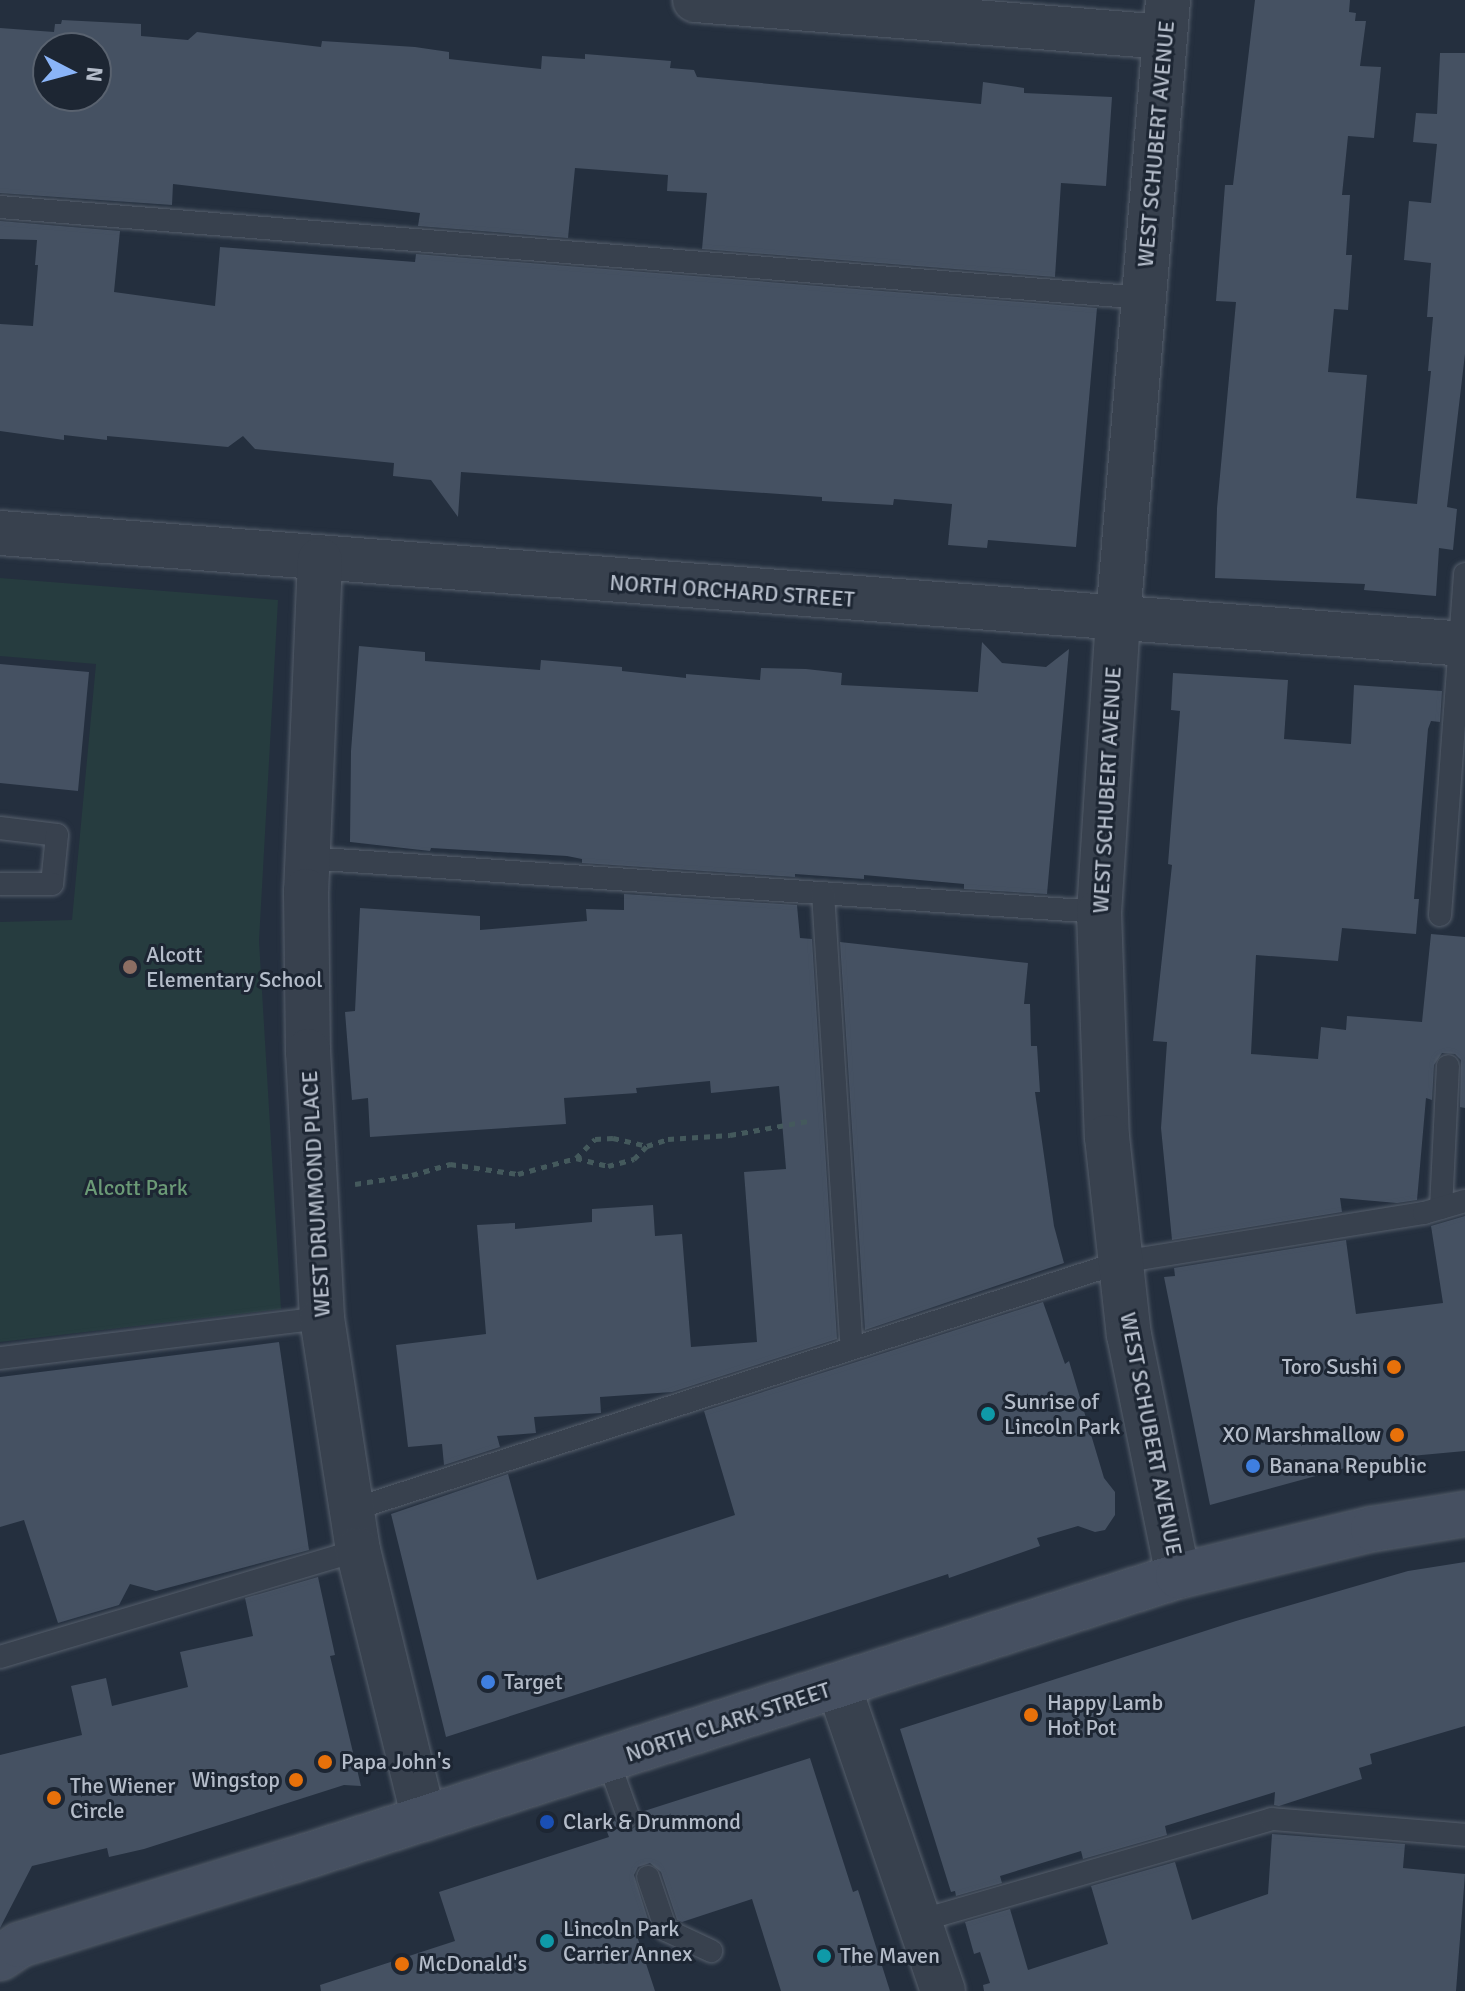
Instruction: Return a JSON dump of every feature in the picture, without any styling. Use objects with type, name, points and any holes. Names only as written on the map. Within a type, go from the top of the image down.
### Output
[{"type":"main road","name":"NORTH CLARK STREET","points":[[0,1958],[19,1945],[839,1687],[1178,1576],[1373,1529],[1465,1514]]},
{"type":"street","points":[[695,0],[1166,18]]},
{"type":"street","name":"WEST SCHUBERT AVENUE","points":[[1166,18],[1118,619],[1099,912],[1107,1137],[1121,1262],[1132,1351],[1178,1576]]},
{"type":"street","name":"NORTH ORCHARD STREET","points":[[0,533],[320,560],[1462,644]]},
{"type":"street","name":"WEST DRUMMOND PLACE","points":[[320,560],[307,858],[308,1051],[322,1318],[354,1530],[424,1818]]},
{"type":"street","points":[[839,1687],[943,1991]]},
{"type":"lane","points":[[0,207],[1144,298]]},
{"type":"lane","points":[[1440,915],[1465,574]]},
{"type":"lane","points":[[0,828],[57,835],[52,884],[0,884]]},
{"type":"lane","points":[[307,858],[1099,912]]},
{"type":"lane","points":[[823,893],[852,1348]]},
{"type":"lane","points":[[1441,1208],[1448,1066]]},
{"type":"lane","points":[[0,1657],[852,1348],[1121,1262],[1441,1208],[1465,1201]]},
{"type":"lane","points":[[0,1358],[322,1318]]},
{"type":"lane","points":[[608,1760],[628,1816]]},
{"type":"lane","points":[[919,1921],[1272,1819],[1465,1835]]},
{"type":"lane","points":[[648,1877],[666,1930],[711,1951]]},
{"type":"path","points":[[576,1158],[593,1165],[622,1165],[647,1146],[668,1139],[730,1135],[793,1122],[837,1118]]},
{"type":"path","points":[[348,1185],[412,1175],[450,1164],[518,1174],[576,1158],[595,1139],[613,1138],[647,1146]]},
{"type":"green space","name":"Alcott Park","points":[[0,578],[278,600],[259,941],[281,1309],[0,1342],[0,922],[72,920],[96,664],[0,656]]},
{"type":"building","points":[[1255,0],[1350,0],[1349,12],[1356,13],[1355,21],[1366,21],[1360,66],[1381,67],[1374,138],[1348,136],[1342,195],[1350,195],[1346,255],[1352,255],[1348,310],[1334,309],[1328,372],[1367,375],[1356,498],[1417,504],[1431,371],[1428,371],[1433,317],[1427,317],[1431,263],[1404,260],[1409,201],[1431,203],[1437,144],[1413,142],[1416,113],[1437,114],[1440,53],[1465,53],[1465,354],[1447,507],[1457,509],[1453,550],[1439,548],[1436,596],[1364,590],[1365,584],[1215,578],[1217,508],[1236,302],[1216,301],[1225,185],[1233,185]]},
{"type":"building","points":[[62,20],[141,24],[141,36],[188,40],[197,32],[321,47],[322,41],[415,47],[449,52],[449,59],[541,69],[542,56],[585,59],[585,54],[671,61],[670,68],[694,70],[697,77],[981,104],[983,82],[1024,88],[1024,93],[1112,97],[1106,186],[1061,183],[1055,277],[702,249],[707,193],[667,191],[668,175],[575,168],[568,238],[418,226],[420,213],[173,184],[172,205],[0,193],[0,28],[54,32],[55,24],[61,24]]},
{"type":"building","points":[[0,221],[120,231],[114,292],[215,306],[220,247],[415,262],[416,254],[1097,308],[1076,547],[988,540],[987,548],[948,545],[952,504],[894,499],[893,505],[822,501],[822,497],[461,472],[458,517],[431,480],[393,476],[394,463],[255,449],[243,436],[228,447],[107,436],[107,440],[64,435],[64,440],[0,431],[0,324],[33,326],[38,265],[35,265],[37,240],[0,239]]},
{"type":"building","points":[[982,642],[1002,663],[1046,667],[1069,649],[1047,894],[964,889],[964,884],[864,875],[864,879],[795,874],[795,877],[582,863],[582,859],[567,856],[431,848],[430,851],[350,842],[351,751],[359,646],[425,652],[425,661],[540,670],[541,660],[622,667],[622,671],[686,678],[686,674],[760,680],[761,668],[806,669],[842,673],[841,685],[978,692]]},
{"type":"building","points":[[0,664],[89,672],[78,791],[0,783]]},
{"type":"building","points":[[1173,673],[1288,680],[1284,739],[1351,744],[1354,685],[1442,691],[1440,722],[1431,721],[1428,729],[1414,899],[1419,899],[1416,934],[1342,928],[1338,961],[1256,955],[1251,1054],[1318,1059],[1321,1027],[1346,1030],[1347,1016],[1422,1022],[1431,934],[1465,937],[1465,1108],[1460,1107],[1461,1060],[1455,1054],[1442,1053],[1434,1065],[1432,1100],[1426,1098],[1417,1200],[1397,1203],[1340,1198],[1342,1212],[1172,1240],[1161,1128],[1167,1042],[1153,1041],[1172,865],[1168,864],[1180,711],[1171,710]]},
{"type":"building","points":[[624,894],[797,905],[800,938],[812,939],[837,1339],[672,1392],[600,1397],[601,1413],[534,1417],[536,1433],[497,1436],[500,1447],[444,1465],[442,1444],[408,1447],[396,1345],[486,1334],[477,1225],[515,1223],[515,1229],[592,1222],[592,1209],[653,1205],[655,1236],[682,1234],[691,1347],[757,1342],[744,1172],[786,1169],[779,1086],[711,1093],[710,1081],[636,1088],[637,1093],[564,1098],[566,1124],[370,1137],[368,1098],[352,1100],[345,1012],[355,1011],[360,908],[480,916],[480,930],[587,921],[586,909],[624,910]]},
{"type":"building","points":[[840,942],[1028,963],[1024,1004],[1030,1004],[1031,1046],[1037,1046],[1040,1092],[1035,1092],[1054,1226],[1064,1263],[865,1330]]},
{"type":"building","points":[[1465,1216],[1465,1451],[1400,1457],[1392,1467],[1378,1459],[1210,1505],[1164,1277],[1175,1276],[1174,1268],[1346,1240],[1356,1314],[1443,1303],[1431,1226]]},
{"type":"building","points":[[1043,1302],[1065,1364],[1069,1361],[1104,1478],[1115,1492],[1115,1515],[1105,1530],[1095,1532],[1078,1526],[1037,1538],[1040,1546],[949,1578],[948,1574],[446,1737],[391,1514],[508,1474],[537,1580],[735,1515],[704,1411]]},
{"type":"building","points":[[279,1342],[309,1550],[156,1591],[130,1584],[119,1605],[58,1623],[24,1520],[0,1527],[0,1377]]},
{"type":"building","points":[[1465,1562],[1465,1726],[1370,1754],[1372,1764],[1359,1768],[1362,1779],[1279,1806],[1274,1805],[1275,1792],[1165,1826],[1167,1835],[1083,1859],[1081,1851],[1000,1876],[1002,1883],[956,1896],[955,1891],[951,1892],[900,1729],[1236,1621],[1408,1571]]},
{"type":"building","points":[[318,1577],[335,1655],[330,1656],[361,1786],[344,1785],[144,1849],[109,1857],[107,1848],[32,1866],[0,1928],[0,1755],[82,1735],[71,1686],[106,1678],[112,1706],[188,1687],[180,1652],[253,1636],[245,1598]]},
{"type":"building","points":[[810,1758],[853,1892],[858,1890],[890,1991],[781,1991],[752,1899],[682,1922],[677,1920],[661,1872],[650,1863],[638,1867],[634,1875],[652,1932],[637,1936],[655,1991],[321,1991],[320,1985],[455,1941],[439,1892],[609,1837],[604,1824],[615,1821],[620,1827],[632,1829],[639,1824],[641,1812]]},
{"type":"building","points":[[1272,1834],[1405,1844],[1403,1868],[1465,1874],[1456,1991],[984,1991],[983,1985],[990,1983],[980,1952],[974,1954],[965,1922],[1010,1909],[1028,1970],[1108,1944],[1091,1886],[1175,1862],[1192,1920],[1268,1894]]},
{"type":"place","name":"Alcott Elementary School","points":[[130,967]]},
{"type":"place","name":"Toro Sushi","points":[[1394,1367]]},
{"type":"place","name":"Sunrise of Lincoln Park","points":[[988,1414]]},
{"type":"place","name":"XO Marshmallow","points":[[1397,1435]]},
{"type":"place","name":"Banana Republic","points":[[1253,1466]]},
{"type":"place","name":"Target","points":[[488,1682]]},
{"type":"place","name":"Happy Lamb Hot Pot","points":[[1031,1715]]},
{"type":"place","name":"Papa John's","points":[[325,1762]]},
{"type":"place","name":"Wingstop","points":[[296,1780]]},
{"type":"place","name":"The Wiener Circle","points":[[54,1798]]},
{"type":"place","name":"Clark & Drummond","points":[[547,1822]]},
{"type":"place","name":"Lincoln Park Carrier Annex","points":[[547,1941]]},
{"type":"place","name":"The Maven","points":[[824,1956]]},
{"type":"place","name":"McDonald's","points":[[402,1964]]}]
